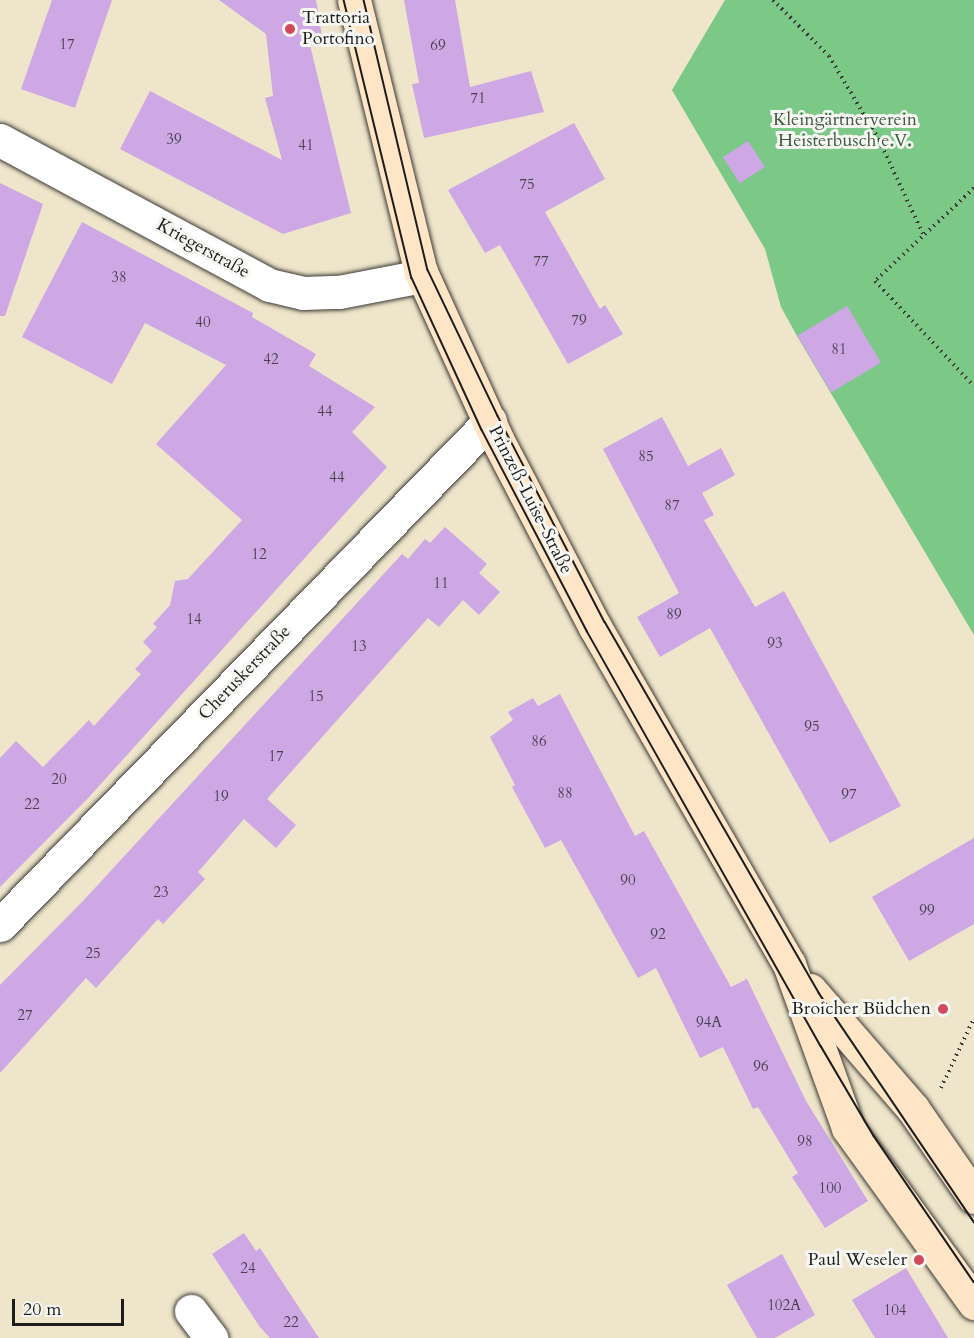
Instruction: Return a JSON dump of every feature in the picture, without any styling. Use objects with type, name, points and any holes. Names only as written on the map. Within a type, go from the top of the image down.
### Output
[{"type":"main road","name":"Prinzeß-Luise-Straße","points":[[354,0],[421,272],[490,421],[595,627],[789,964],[848,1128],[974,1303]]},
{"type":"main road","name":"Prinzeß-Luise-Straße","points":[[789,964],[913,1109],[974,1197]]},
{"type":"street","name":"Kriegerstraße","points":[[0,140],[269,285],[303,293],[339,292],[412,278],[421,272]]},
{"type":"street","name":"Cheruskerstraße","points":[[0,925],[490,421]]},
{"type":"street","points":[[191,1311],[211,1338]]},
{"type":"path","points":[[773,0],[829,56],[879,140],[924,236]]},
{"type":"path","points":[[974,188],[875,281],[974,386]]},
{"type":"green space","name":"Kleingärtnerverein Heisterbusch e.V.","points":[[725,0],[974,0],[974,635],[797,336],[781,307],[765,249],[672,90]]},
{"type":"building","points":[[52,0],[112,0],[75,108],[21,89]]},
{"type":"building","points":[[219,0],[316,0],[323,42],[310,45],[351,213],[283,234],[120,149],[150,91],[282,160],[265,98],[273,96],[266,34]]},
{"type":"building","points":[[404,0],[455,0],[470,87],[531,71],[544,112],[424,138],[412,84],[419,83]]},
{"type":"building","points":[[574,123],[605,179],[545,212],[600,309],[605,305],[623,334],[568,364],[500,245],[485,253],[448,190]]},
{"type":"building","points":[[748,141],[765,167],[740,183],[723,157]]},
{"type":"building","points":[[0,183],[43,204],[5,316],[0,316]]},
{"type":"building","points":[[82,222],[253,313],[252,317],[316,354],[309,366],[375,407],[352,432],[387,467],[90,796],[0,887],[0,758],[16,741],[43,767],[89,720],[94,726],[141,674],[135,669],[152,651],[143,642],[157,627],[153,624],[170,605],[175,581],[188,579],[242,520],[156,444],[226,365],[145,323],[112,384],[22,337]]},
{"type":"building","points":[[847,306],[881,363],[831,392],[797,336]]},
{"type":"building","points":[[662,417],[688,466],[721,448],[735,475],[702,493],[714,515],[704,520],[755,607],[784,591],[901,806],[830,843],[710,628],[660,657],[637,617],[679,593],[603,449]]},
{"type":"building","points":[[445,527],[487,564],[479,573],[500,592],[479,615],[463,600],[439,627],[428,618],[267,799],[296,825],[276,848],[244,819],[198,872],[205,879],[163,924],[158,919],[96,988],[86,978],[0,1073],[0,985],[83,901],[402,554],[408,559],[425,539],[430,543]]},
{"type":"building","points":[[560,694],[635,836],[644,831],[731,987],[747,979],[806,1101],[868,1201],[825,1228],[792,1177],[798,1173],[758,1107],[753,1109],[723,1047],[700,1058],[656,968],[638,978],[561,840],[545,848],[512,787],[515,785],[490,737],[513,720],[508,712],[533,698],[538,706]]},
{"type":"building","points":[[974,838],[974,924],[909,961],[872,897]]},
{"type":"building","points":[[244,1233],[256,1251],[260,1248],[319,1338],[270,1338],[260,1327],[212,1254]]},
{"type":"building","points":[[782,1254],[815,1315],[775,1338],[757,1338],[727,1285]]},
{"type":"building","points":[[906,1268],[948,1338],[875,1338],[852,1300]]},
{"type":"tram line","points":[[344,0],[412,278],[482,430],[587,631],[821,1046],[874,1136],[974,1282]]},
{"type":"tram line","points":[[364,0],[428,270],[498,416],[605,622],[819,993],[974,1222]]},
{"type":"place","name":"Trattoria Portofino","points":[[290,29]]},
{"type":"place","name":"Broicher Büdchen","points":[[943,1009]]},
{"type":"place","name":"Paul Weseler","points":[[919,1260]]}]
